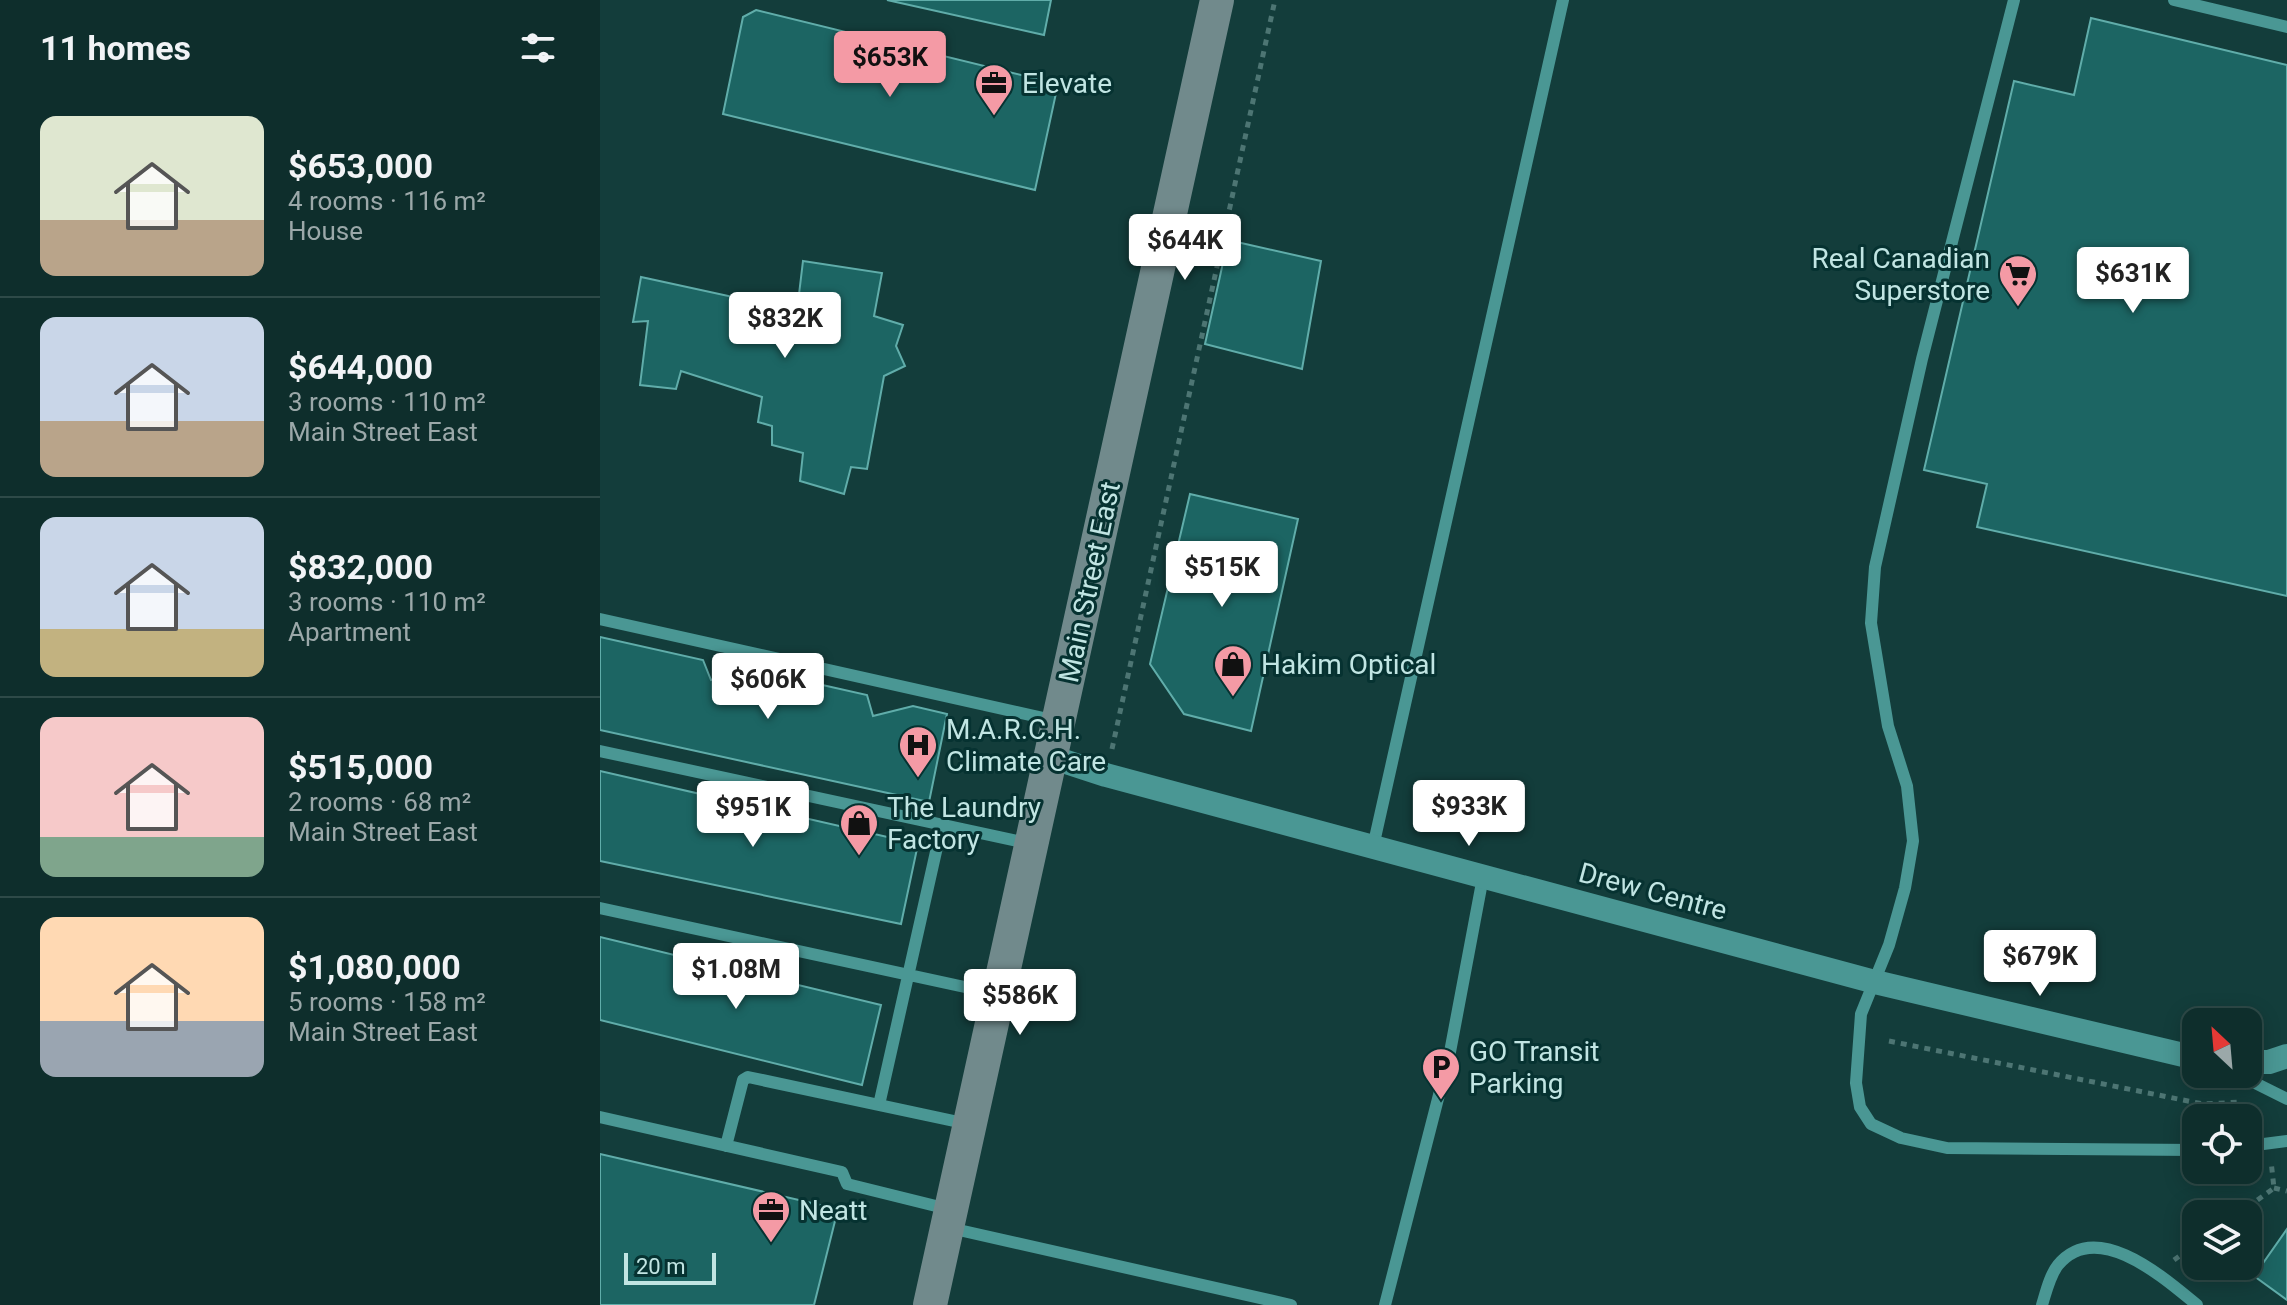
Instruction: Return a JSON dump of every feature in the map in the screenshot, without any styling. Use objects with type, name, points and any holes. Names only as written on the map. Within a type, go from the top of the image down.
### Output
[{"type":"main road","name":"Main Street East","points":[[930,1305],[1217,0]]},
{"type":"street","name":"Drew Centre","points":[[1051,757],[1106,775],[1875,982],[2182,1055]]},
{"type":"street","points":[[2262,1062],[2287,1056]]},
{"type":"lane","points":[[1373,847],[1563,0]]},
{"type":"lane","points":[[2014,0],[1922,359],[1875,567],[1871,623],[1888,726],[1907,786],[1913,841],[1905,888],[1875,982],[1861,1014],[1856,1083],[1860,1107],[1871,1124],[1901,1138],[1947,1148],[2182,1150]]},
{"type":"lane","points":[[2174,0],[2287,27]]},
{"type":"lane","points":[[600,619],[1059,721]]},
{"type":"lane","points":[[600,751],[1032,844]]},
{"type":"lane","points":[[879,1105],[942,825]]},
{"type":"lane","points":[[1385,1305],[1450,1052],[1483,877]]},
{"type":"lane","points":[[600,908],[1000,994]]},
{"type":"lane","points":[[726,1146],[743,1080],[748,1077],[971,1124]]},
{"type":"lane","points":[[2262,1086],[2287,1099]]},
{"type":"lane","points":[[600,1117],[842,1172],[847,1184],[949,1218],[1291,1305]]},
{"type":"lane","points":[[2262,1144],[2287,1141]]},
{"type":"lane","points":[[2042,1305],[2056,1267],[2069,1254],[2083,1248],[2106,1247],[2157,1272],[2197,1305]]},
{"type":"path","points":[[1106,775],[1275,0]]},
{"type":"path","points":[[1889,1041],[2203,1104],[2248,1101]]},
{"type":"path","points":[[2274,1188],[2287,1191]]},
{"type":"building","points":[[887,0],[1051,0],[1044,35]]},
{"type":"building","points":[[756,10],[1058,84],[1035,190],[723,114],[743,17]]},
{"type":"building","points":[[2091,18],[2287,65],[2287,596],[1977,527],[1987,484],[1924,470],[2014,81],[2074,95]]},
{"type":"building","points":[[1228,240],[1321,261],[1302,369],[1205,344]]},
{"type":"building","points":[[803,261],[882,273],[874,316],[903,325],[896,346],[905,366],[884,376],[867,469],[851,467],[844,494],[800,481],[803,453],[772,445],[772,426],[758,422],[762,397],[681,371],[676,389],[640,385],[648,321],[633,322],[641,277],[797,311]]},
{"type":"building","points":[[1190,494],[1298,519],[1251,731],[1184,714],[1150,664]]},
{"type":"building","points":[[600,637],[703,660],[711,680],[747,668],[867,695],[873,716],[913,706],[947,714],[929,802],[600,730]]},
{"type":"building","points":[[600,771],[918,844],[901,924],[600,861]]},
{"type":"building","points":[[600,937],[881,1005],[862,1085],[600,1020]]},
{"type":"building","points":[[600,1154],[838,1209],[814,1305],[600,1305]]},
{"type":"building","points":[[2287,1229],[2287,1300],[2260,1280],[2262,1280],[2262,1265]]},
{"type":"place","name":"Elevate","points":[[994,117]]},
{"type":"place","name":"Real Canadian Superstore","points":[[2018,308]]},
{"type":"place","name":"Hakim Optical","points":[[1233,698]]},
{"type":"place","name":"M.A.R.C.H. Climate Care","points":[[918,779]]},
{"type":"place","name":"The Laundry Factory","points":[[859,857]]},
{"type":"place","name":"GO Transit Parking","points":[[1441,1101]]},
{"type":"place","name":"Neatt","points":[[771,1244]]}]
